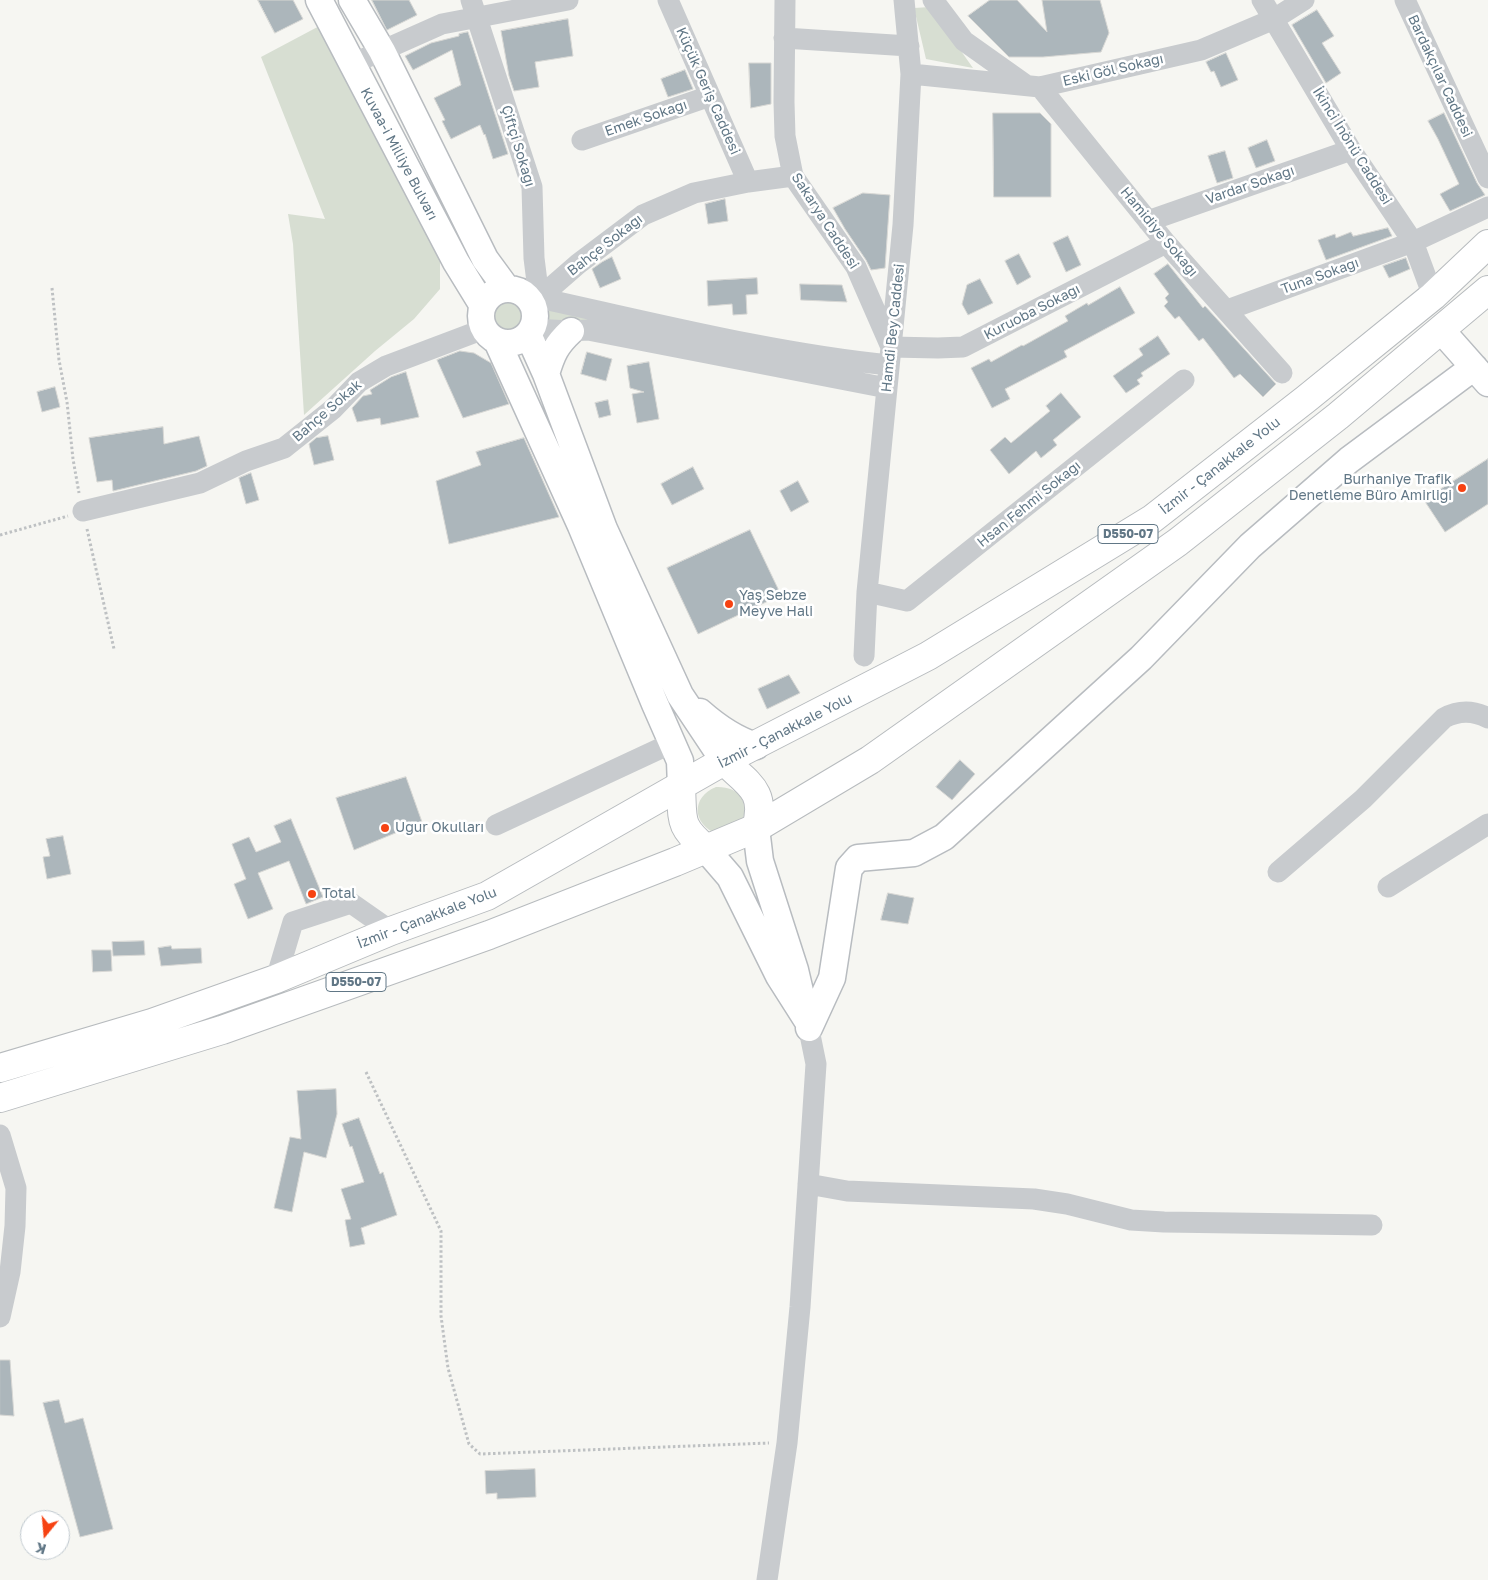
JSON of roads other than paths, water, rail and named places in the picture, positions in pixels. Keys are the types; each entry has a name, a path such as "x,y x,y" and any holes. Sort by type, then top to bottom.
{"highway":[{"name":"İzmir - Çanakkale Yolu","path":"0,1068 152,1024 276,979 391,930 487,896 724,761 928,656 1152,519 1306,399 1433,296 1488,244"},
{"name":"D550-07","path":"756,828 870,760 1178,542 1338,416 1441,330 1486,296"},
{"path":"680,787 682,816 686,828 693,838 705,848 756,828 760,816 760,804 756,792 749,782 724,761"},
{"name":"D550-07","path":"0,1098 222,1030 489,935 675,862 705,848"}],"main road":[{"name":"Kuvaa-i Milliye Bulvarı","path":"352,0 382,51 485,259 522,293"},
{"name":"Kuvaa-i Milliye Bulvarı","path":"327,3 352,64 488,325 580,526 680,761 680,787"},
{"path":"499,290 522,293 532,303 534,321 529,332 521,339 514,342 505,342 488,325 492,294 499,290"},
{"path":"808,1024 832,978 849,868 858,858 914,853 944,836 1141,658 1250,546 1349,460 1481,375 1441,330"},
{"path":"546,374 551,355 571,331"},
{"path":"529,332 604,529 680,695 724,761"},
{"path":"680,695 725,732 742,742 756,746"},
{"path":"756,828 760,861 795,970 808,1024"},
{"path":"705,848 730,877 779,976 808,1024"},
{"path":"795,970 804,981 813,985 822,984 834,971"}],"street":[{"path":"352,64 474,9 568,0"},
{"name":"Küçük Geriş Caddesi","path":"668,0 748,182"},
{"name":"Sakarya Caddesi","path":"785,0 785,136 793,176 856,267 890,356"},
{"name":"Hamdi Bey Caddesi","path":"864,656 866,592 903,226 911,74 904,0"},
{"name":"Hamidiye Sokağı","path":"932,0 964,41 1034,87 1166,243 1282,373"},
{"name":"İkinci İnönü Caddesi","path":"1262,0 1351,150 1413,242 1433,296"},
{"name":"Eski Göl Sokağı","path":"911,74 1034,87 1201,50 1274,19 1304,0"},
{"name":"Bardakçılar Caddesi","path":"1406,0 1488,178"},
{"name":"Çiftçi Sokağı","path":"474,9 532,187 534,258 522,293"},
{"path":"784,38 909,46"},
{"name":"Emek Sokağı","path":"582,140 710,96"},
{"name":"Vardar Sokağı","path":"1148,221 1351,150"},
{"name":"Bahçe Sokağı","path":"522,293 578,264 643,215 694,193 748,182 793,176"},
{"name":"Tuna Sokağı","path":"1227,310 1413,242 1488,207"},
{"name":"Kuruoba Sokağı","path":"522,293 748,343 854,362 938,348 963,347 1166,243"},
{"name":"Bahçe Sokak","path":"83,511 200,483 246,461 284,448 333,409 359,382 386,366 488,325"},
{"path":"529,332 588,330 887,388"},
{"name":"Hsan Fehmi Sokağı","path":"866,592 907,601 1184,380"},
{"path":"1278,872 1363,799 1444,718 1452,714 1467,712 1475,712 1488,718"},
{"path":"496,825 672,742"},
{"path":"1388,887 1488,824"},
{"path":"276,979 293,922 351,903 391,930"},
{"path":"766,1580 787,1443 800,1306 816,1064 808,1024"},
{"path":"0,1135 16,1188 15,1226 10,1272 0,1317"},
{"path":"808,1184 847,1192 1034,1199 1067,1204 1131,1220 1372,1225"}],"place":[{"name":"Burhaniye Trafik Denetleme Büro Amirliği","path":"1462,488"},
{"name":"Yaş Sebze Meyve Hali","path":"729,604"},
{"name":"Uğur Okulları","path":"385,828"},
{"name":"Total","path":"312,894"}]}
